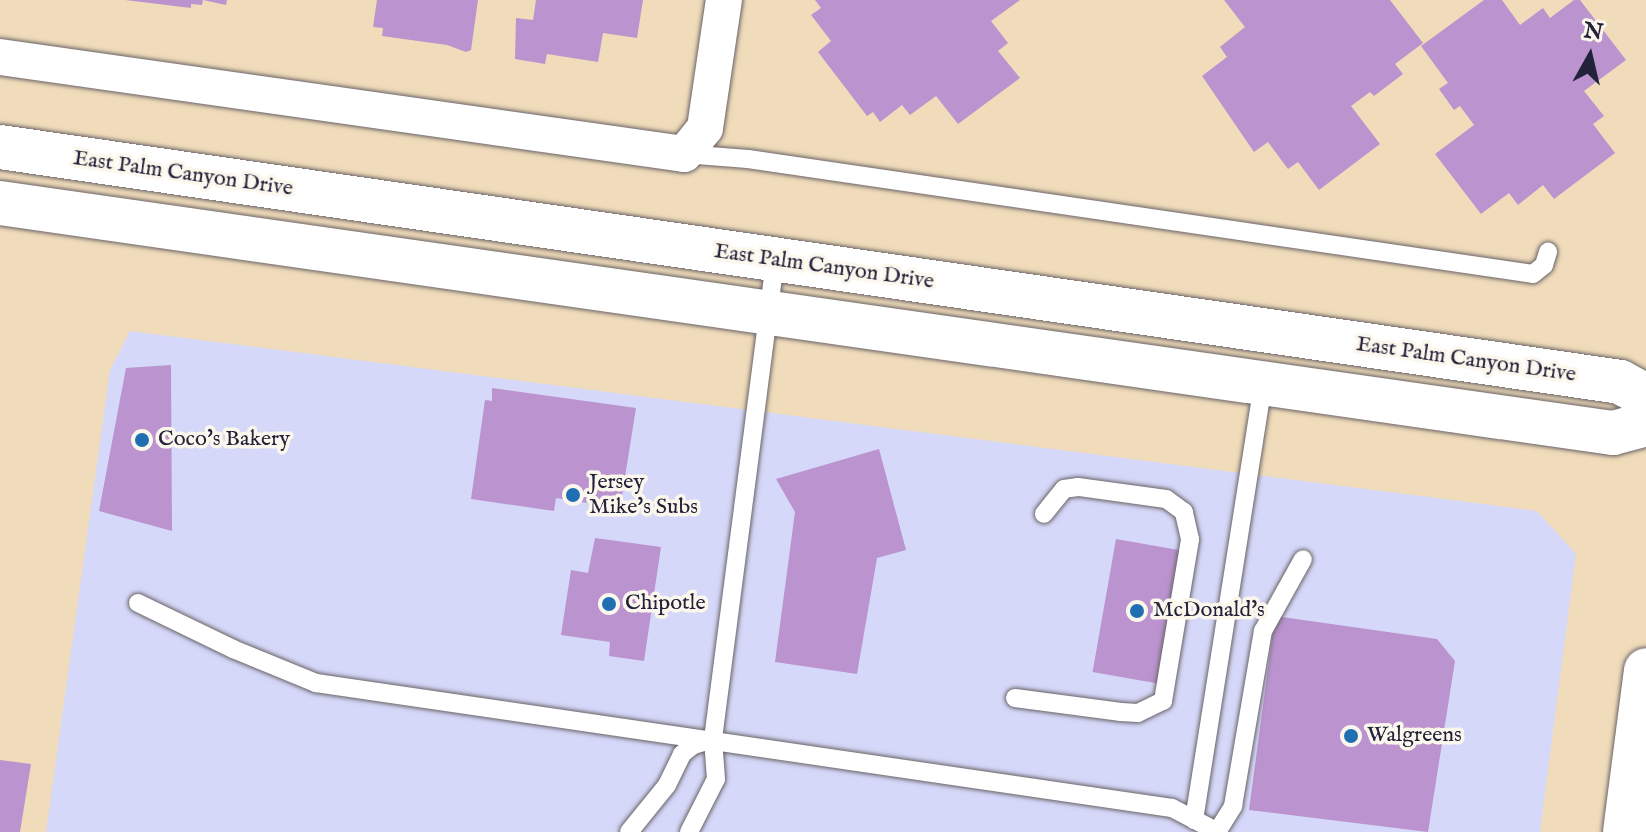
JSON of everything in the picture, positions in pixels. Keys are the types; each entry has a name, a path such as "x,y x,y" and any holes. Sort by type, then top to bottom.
{"main road":[{"name":"East Palm Canyon Drive","path":"0,147 1620,382 1646,396"},
{"path":"0,203 1613,433 1646,424"},
{"path":"1625,832 1646,670"}],"street":[{"path":"0,57 684,154 705,128 724,0"}],"lane":[{"path":"684,154 748,159 1533,274 1544,265 1548,252"},
{"path":"689,832 716,779 713,739 775,260"},
{"path":"1194,820 1235,579 1263,383"},
{"path":"1015,698 1130,713 1152,709 1163,701 1190,539 1184,512 1166,499 1078,487 1064,489 1044,514"},
{"path":"138,603 233,649 316,683 1172,808 1217,832 1233,806 1263,631 1303,559"},
{"path":"629,832 667,785 682,754 693,745 713,739"}],"shaded area":[{"path":"130,331 1537,511 1576,554 1540,832 46,832 110,370"}],"building":[{"path":"125,0 203,0 202,5 191,4 191,8"},
{"path":"203,0 227,0 226,5"},
{"path":"377,0 478,0 471,50 466,52 447,45 382,36 383,28 373,27"},
{"path":"536,0 643,0 637,38 603,33 598,62 547,54 545,64 515,59 516,18 533,20"},
{"path":"815,0 1020,0 991,21 1008,43 998,51 1020,78 958,124 936,96 910,115 902,105 880,122 873,112 867,116 818,52 831,41 811,15 821,8"},
{"path":"1224,0 1390,0 1423,43 1395,64 1403,74 1374,96 1370,92 1351,106 1380,144 1319,190 1298,162 1288,169 1268,142 1254,152 1202,76 1227,57 1220,47 1245,27"},
{"path":"1484,0 1502,0 1520,25 1543,8 1550,18 1574,0 1580,0 1626,60 1584,91 1604,116 1593,124 1615,153 1554,199 1543,185 1518,205 1509,193 1481,214 1435,154 1474,125 1460,106 1454,110 1439,89 1448,83 1421,46"},
{"name":"Coco's Bakery","path":"171,365 172,531 99,511 126,368"},
{"path":"492,388 636,408 620,508 556,498 554,511 471,499 485,400 492,401"},
{"path":"879,449 906,550 877,558 857,674 775,662 795,512 776,479"},
{"name":"Chipotle","path":"595,538 661,547 644,661 609,656 610,642 561,635 571,570 588,573"},
{"name":"McDonald's","path":"1116,539 1180,550 1157,683 1093,672"},
{"name":"Walgreens","path":"1275,616 1437,639 1455,661 1428,832 1249,810"},
{"path":"0,760 31,764 20,832 0,832"}],"place":[{"name":"Coco's Bakery","path":"142,440"},
{"name":"Jersey Mike's Subs","path":"573,495"},
{"name":"Chipotle","path":"609,604"},
{"name":"McDonald's","path":"1137,611"},
{"name":"Walgreens","path":"1351,736"}]}
